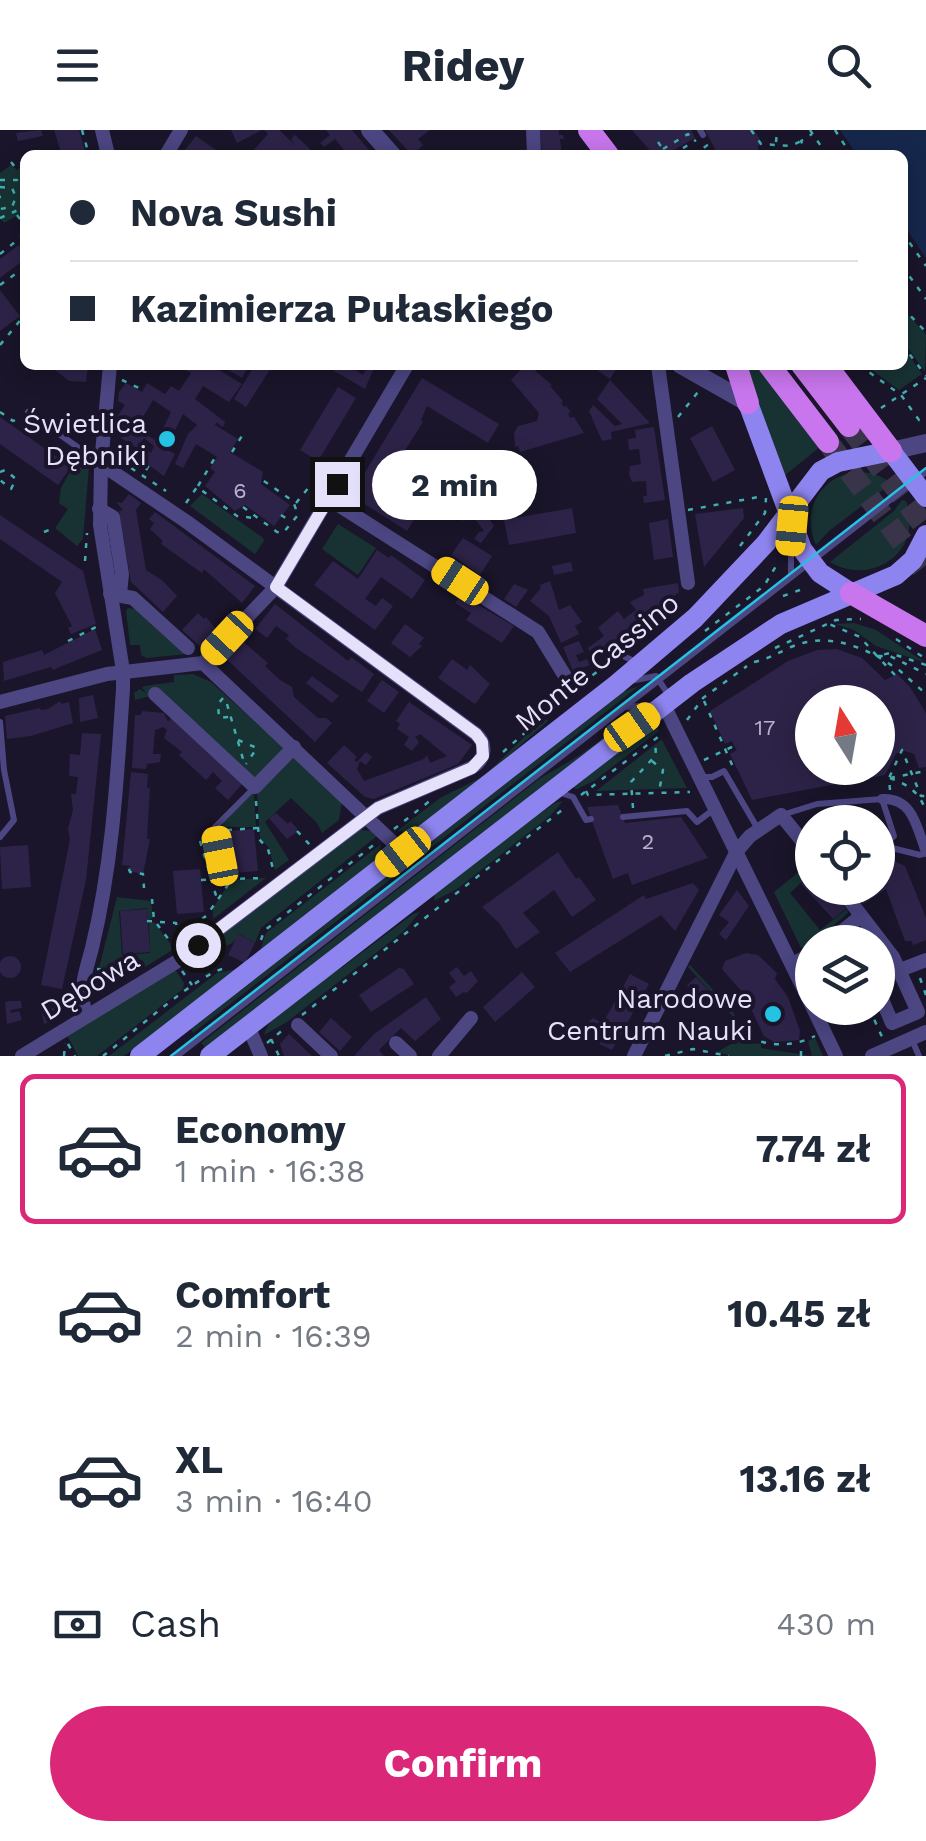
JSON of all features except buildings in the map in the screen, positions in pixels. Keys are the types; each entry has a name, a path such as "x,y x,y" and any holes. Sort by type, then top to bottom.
{"main road":[{"path":"588,130 604,150"},
{"path":"607,130 622,150"},
{"path":"738,370 790,520 810,562 851,593 926,636"},
{"path":"773,370 828,442"},
{"path":"806,370 849,426"},
{"path":"830,370 890,451 922,484"},
{"name":"Monte Cassino","path":"140,1056 616,685 720,594 790,520 809,483 828,466 890,451"},
{"path":"210,1056 721,662 782,624 906,568 926,535"}],"street":[{"path":"370,130 388,150"},
{"path":"86,1016 82,985 104,898 114,837 123,671 115,594 99,509 110,370"},
{"path":"0,702 123,671 203,663 276,587 404,370"},
{"path":"659,370 688,583"},
{"path":"690,370 748,402"},
{"path":"890,451 926,444"},
{"path":"101,464 276,587"},
{"path":"329,498 538,632 568,681"},
{"name":"Dębowa","path":"22,1056 86,1016 367,815 472,768 482,759 484,746 476,734 276,587"},
{"path":"115,594 137,601 188,648"},
{"path":"203,663 403,852"},
{"path":"155,694 242,769 255,789 294,746"},
{"path":"664,705 795,970"},
{"path":"886,799 898,800 909,809 926,853"},
{"path":"634,1056 737,850 780,815 795,833"},
{"path":"853,905 906,970 918,1012 895,1022"},
{"path":"855,925 861,916"},
{"path":"906,970 926,960"},
{"path":"439,1056 471,1018"},
{"path":"295,1023 331,1056"},
{"path":"821,1025 836,1056"},
{"path":"248,1026 260,1053"},
{"path":"872,1056 919,1036"},
{"path":"396,1043 410,1056"}],"lane":[{"path":"25,414 101,464"},
{"path":"177,1056 810,562 922,484"},
{"path":"790,520 792,578"},
{"path":"613,646 621,655 640,663"},
{"path":"616,685 656,676 668,694 664,705 625,707"},
{"path":"0,722 14,820 0,837"},
{"path":"697,776 710,778 724,772 759,830"},
{"path":"230,857 220,856 214,826 255,789"},
{"path":"541,799 566,793 589,819"},
{"path":"780,815 817,804 886,799 887,805"},
{"path":"622,818 687,812 697,822 714,810"},
{"path":"895,851 920,856 926,853"},
{"path":"919,1036 919,1056"}],"path":[{"path":"750,130 761,144 790,146 811,132"},
{"path":"774,150 777,130"},
{"path":"658,142 663,149 688,134 691,139 699,135"},
{"path":"677,150 699,135"},
{"path":"802,141 806,150"},
{"path":"11,162 16,167"},
{"path":"12,179 20,164"},
{"path":"0,180 20,182"},
{"path":"0,187 14,191"},
{"path":"14,191 20,187"},
{"path":"0,209 12,207 14,191"},
{"path":"0,218 20,211"},
{"path":"16,213 20,219"},
{"path":"0,254 13,247 11,242 20,237"},
{"path":"908,240 926,266"},
{"path":"908,274 926,299"},
{"path":"908,313 926,332"},
{"path":"0,345 20,320"},
{"path":"882,407 926,377 908,352"},
{"path":"865,370 901,395 919,420 926,418"},
{"path":"122,380 143,390"},
{"path":"672,407 674,422 700,390"},
{"path":"0,412 12,421 25,414"},
{"path":"232,452 245,432"},
{"path":"186,503 216,456"},
{"path":"126,465 191,510"},
{"path":"146,470 148,465"},
{"path":"0,472 5,470 16,479 11,489 2,482 0,490"},
{"path":"261,479 295,504 298,515 283,532 242,507 272,528"},
{"path":"295,504 314,481"},
{"path":"197,487 237,516 256,518"},
{"path":"685,499 687,510 760,498 770,490"},
{"path":"754,528 765,513 766,495"},
{"path":"280,515 293,522"},
{"path":"85,561 88,523"},
{"path":"693,640 764,586 781,563 771,550"},
{"path":"792,578 809,600"},
{"path":"791,594 800,590"},
{"path":"684,721 703,698 782,644 844,618 864,620"},
{"path":"828,623 860,636 895,675"},
{"path":"68,641 100,625"},
{"path":"888,631 926,662"},
{"path":"754,662 802,643 848,643 899,670 926,694"},
{"path":"877,656 890,653 926,662"},
{"path":"877,656 890,656 926,674"},
{"path":"232,717 219,718 218,704 224,694 232,717 238,740 242,769"},
{"path":"703,698 733,768"},
{"path":"260,1053 271,1039 665,732"},
{"path":"238,740 257,748 242,769"},
{"path":"634,816 631,782 656,755 654,740"},
{"path":"703,760 734,746"},
{"path":"895,765 902,750 926,811"},
{"path":"651,760 663,770 659,793"},
{"path":"895,777 926,771"},
{"path":"895,780 923,796"},
{"path":"886,799 888,785"},
{"path":"255,789 257,839 268,849 272,870"},
{"path":"586,792 692,792"},
{"path":"394,830 434,796"},
{"path":"230,829 258,828"},
{"path":"297,831 309,843"},
{"path":"260,942 264,931 380,840"},
{"path":"200,841 217,900"},
{"path":"204,860 215,858"},
{"path":"122,868 143,874 144,888"},
{"path":"201,880 270,878"},
{"path":"174,952 180,938 212,908 232,879"},
{"path":"152,899 154,920 193,986"},
{"path":"212,908 212,923"},
{"path":"148,920 176,923 180,938"},
{"path":"165,934 169,933 168,922"},
{"path":"104,1056 193,986 218,969 230,968"},
{"path":"96,969 140,972"},
{"path":"906,970 920,978 926,995"},
{"path":"920,978 926,975"},
{"path":"877,1025 884,1040"},
{"path":"749,1036 770,1045 802,1042 816,1035"},
{"path":"271,1039 278,1056"},
{"path":"56,1056 65,1054 66,1040 75,1056"},
{"path":"801,1056 802,1042"},
{"path":"665,1056 693,1049 729,1056"}],"green space":[{"path":"11,165 17,170 20,167 20,214 4,223 0,218 0,173"},
{"path":"908,314 926,334 925,372 908,348"},
{"path":"908,354 922,374 899,390 872,370 908,370"},
{"path":"745,370 765,370 820,447 784,476"},
{"path":"67,452 89,466 83,539 77,546 55,528 68,509 59,503 61,488 73,466 63,460"},
{"path":"856,472 873,473 887,480 888,486 816,545 811,520 816,498 832,481"},
{"path":"202,494 263,538 255,554 190,506"},
{"path":"902,500 906,501 910,519 908,535 891,560 863,570 846,569 830,562 894,511"},
{"path":"338,524 376,548 358,575 322,549"},
{"path":"128,608 135,609 186,654 147,658 141,655 140,645 130,645"},
{"path":"854,623 876,630 926,663 876,646 854,630 835,624"},
{"path":"193,674 211,682 342,801 339,820 322,833 291,798 265,822 289,860 275,870 269,848 260,838 257,792 150,696 135,700 134,693 140,689 147,694 144,686 174,682 174,675"},
{"path":"639,686 193,1033 191,1029 625,691"},
{"path":"637,713 208,1051 201,1043 539,779"},
{"path":"544,718 548,721 475,786 414,832 397,831 440,798 484,776"},
{"path":"651,727 660,730 594,781 577,789 571,787"},
{"path":"661,740 687,788 596,791"},
{"path":"254,792 256,827 221,827 223,822"},
{"path":"563,801 550,816 457,889 434,901 435,893 456,873"},
{"path":"360,830 377,836 261,928 255,943 239,934 228,945 212,943"},
{"path":"381,844 379,860 259,954 266,933"},
{"path":"795,875 795,888 790,893 795,905 800,905 816,925 795,925 795,936 774,892"},
{"path":"266,878 213,919 213,908 231,880"},
{"path":"117,897 151,901 153,918 148,919 147,908 119,911 122,955 150,953 149,923 154,922 174,949 140,970 99,968"},
{"path":"847,909 848,913 834,925 826,925"},
{"path":"420,912 404,931 287,1022 264,1035 288,1004"},
{"path":"688,967 732,1010 738,1022"},
{"path":"174,968 184,983 183,989 97,1056 78,1056 67,1035"},
{"path":"242,968 124,1056 109,1056 217,973"},
{"path":"738,1022 748,1043 812,1056 731,1056 717,1052 735,1042"},
{"path":"815,1038 823,1056 812,1056 808,1041"}],"water":[{"path":"840,130 926,130 926,258 908,231 908,150 854,150"}],"tunnel":[{"path":"849,426 926,528"},
{"path":"830,445 926,574"}],"tram line":[{"path":"171,1056 926,468"}],"place":[{"name":"Świetlica Dębniki","path":"167,439"},
{"name":"Narodowe Centrum Nauki","path":"773,1014"}],"route":[{"path":"198,945 367,815 472,768 483,756 480,737 276,587 337,484"}]}
